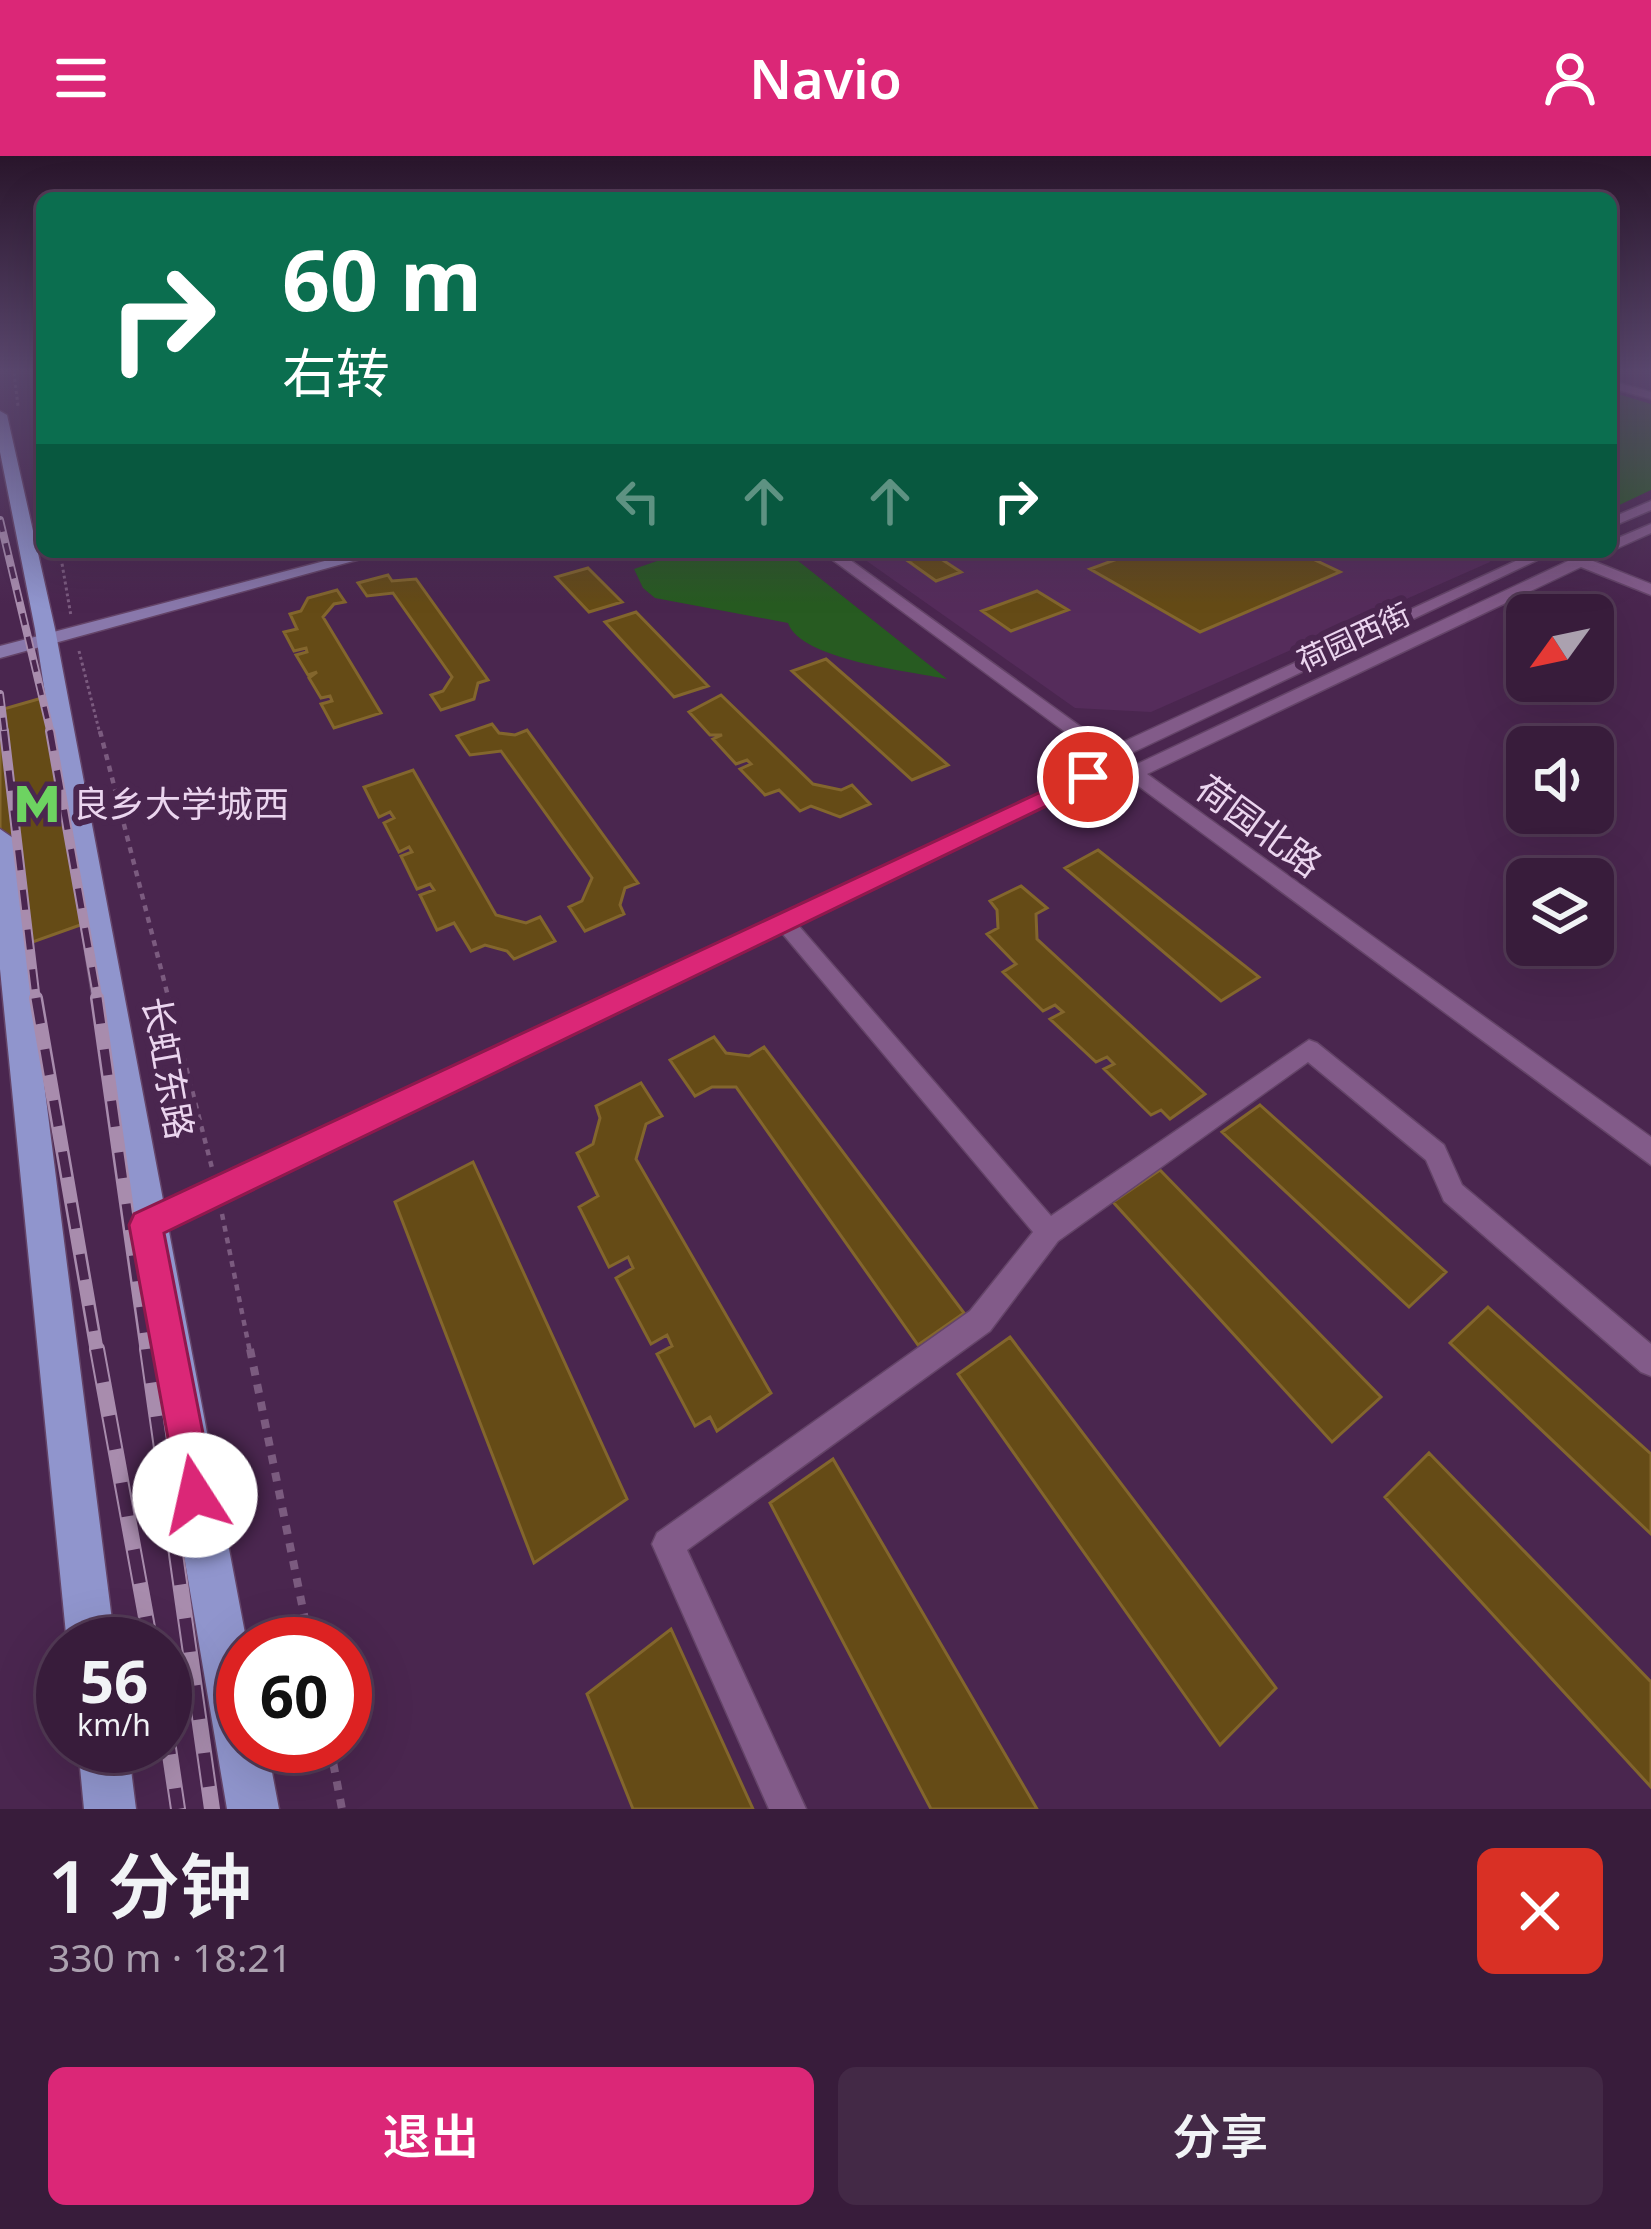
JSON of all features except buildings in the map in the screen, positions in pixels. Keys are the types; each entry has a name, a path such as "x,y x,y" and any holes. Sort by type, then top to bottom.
{"main road":[{"name":"长虹东路","path":"10,450 36,546"},
{"name":"长虹东路","path":"39,558 59,630 146,1225 253,1809"},
{"path":"0,652 59,630 322,558"},
{"path":"0,640 354,558"},
{"path":"0,838 89,1617"},
{"path":"106,1773 110,1809"}],"street":[{"path":"1617,520 1651,505"},
{"path":"1617,544 1651,528"},
{"name":"荷园北路","path":"837,558 1651,1153"},
{"name":"荷园西街","path":"1108,756 1534,558"},
{"name":"荷园西街","path":"1132,774 1582,558"},
{"path":"1590,558 1651,587"},
{"path":"146,1225 1088,777"},
{"path":"784,922 1049,1232"},
{"path":"788,1809 668,1544 980,1321 1049,1232 1309,1049 1435,1153 1454,1192 1651,1362"}],"path":[{"name":"长虹东路","path":"62,558 72,600 59,630 218,1193 304,1617"},
{"path":"335,1773 342,1809"}],"shaded area":[{"path":"862,558 1488,558 1490,562 1151,712 1075,708"}],"green space":[{"path":"1617,450 1651,450 1651,490 1617,506"},
{"path":"666,558 795,558 947,679 834,655 797,636 788,623 655,598 643,588 634,569"}],"railway":[{"path":"0,520 51,734"},
{"path":"0,694 5,734"},
{"path":"4,731 36,1001"},
{"path":"50,731 98,1001"},
{"path":"36,998 97,1352"},
{"path":"97,998 147,1352"},
{"path":"97,1349 146,1617"},
{"path":"147,1349 212,1809"},
{"path":"173,1773 178,1809"}],"place":[{"name":"良乡大学城西","path":"37,804"}],"route":[{"path":"195,1495 146,1225 1088,777"}]}
